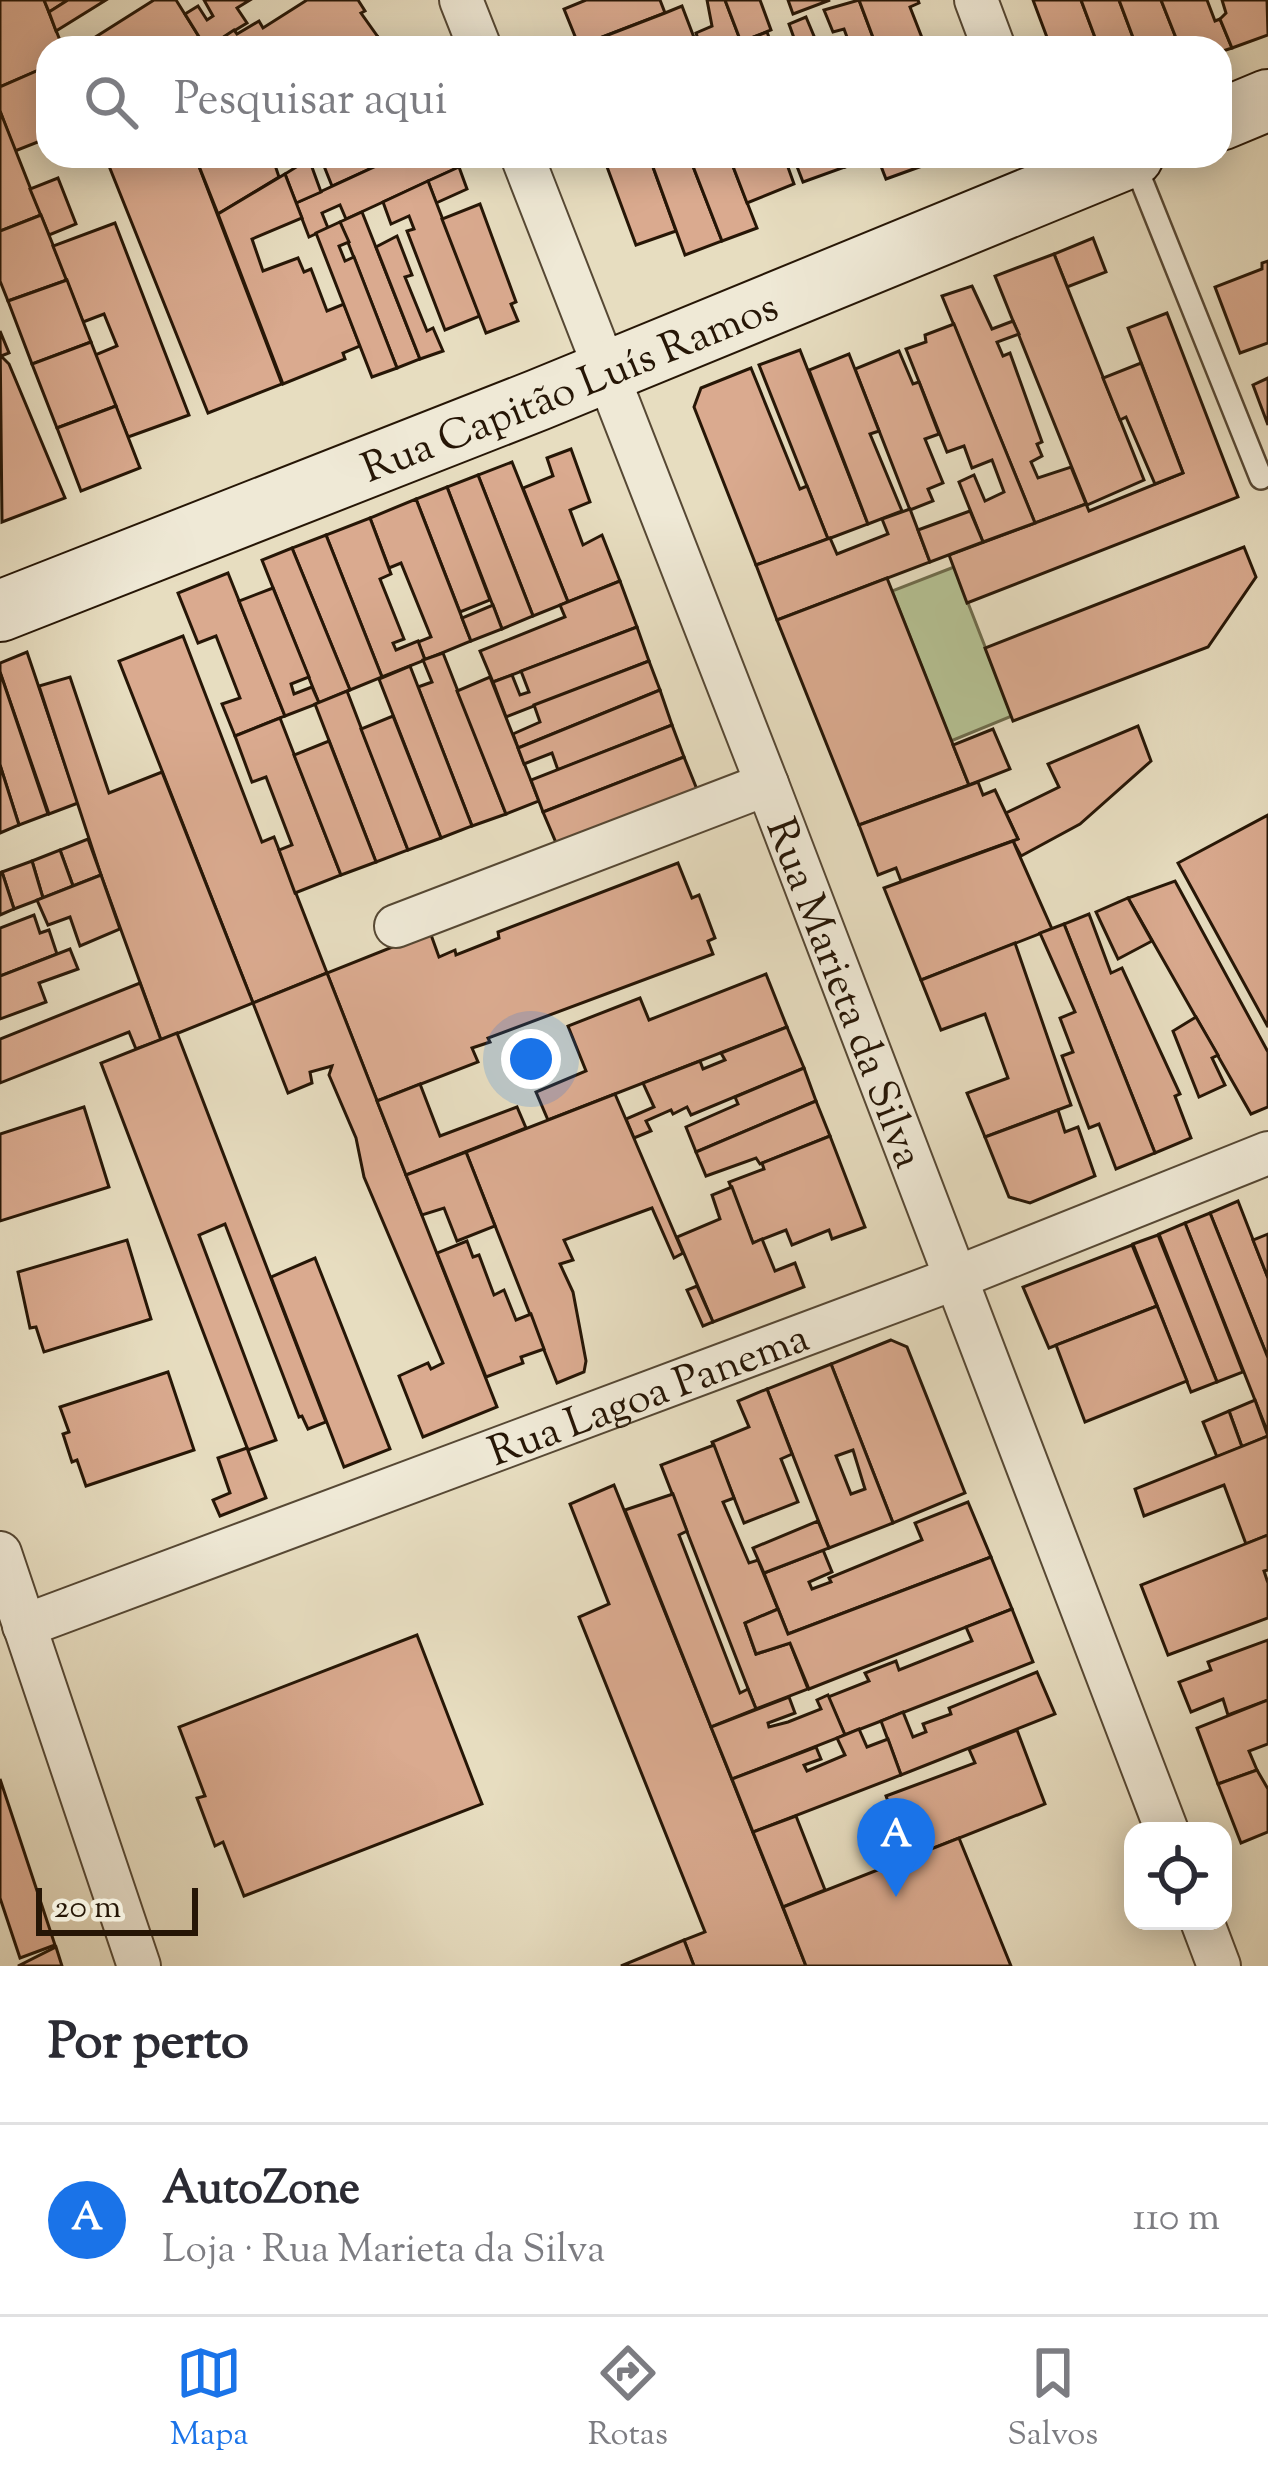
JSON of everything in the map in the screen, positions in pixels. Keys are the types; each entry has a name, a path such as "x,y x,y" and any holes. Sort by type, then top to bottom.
{"street":[{"path":"461,0 475,36"},
{"path":"976,0 990,36"},
{"path":"1232,115 1268,100"},
{"name":"Rua Marieta da Silva","path":"527,168 1164,1822"},
{"name":"Rua Capitão Luís Ramos","path":"0,611 606,372 1043,173"},
{"path":"396,926 767,784"},
{"name":"Rua Lagoa Panema","path":"24,1626 953,1279 1268,1153"},
{"path":"0,1553 139,1966"},
{"path":"1205,1930 1219,1966"}],"lane":[{"path":"1138,168 1261,478"}],"green space":[{"path":"954,567 1012,716 951,741 892,591"}],"building":[{"path":"0,0 44,0 58,36 36,36 36,71 0,87"},
{"path":"44,0 68,0 49,12"},
{"path":"68,0 106,0 56,31 49,12"},
{"path":"154,0 176,0 198,36 97,36"},
{"path":"204,0 250,0 237,8 247,23 226,36 199,36 185,14 198,6 207,20 213,16"},
{"path":"307,0 358,0 377,36 225,36 259,21 263,28"},
{"path":"586,0 660,0 665,13 605,36 575,36 564,9"},
{"path":"707,0 725,0 739,36 697,36 712,26"},
{"path":"725,0 760,0 771,30 739,36"},
{"path":"788,0 830,0 793,14"},
{"path":"859,0 872,36 847,36 844,29 833,32 824,10"},
{"path":"859,0 918,0 910,7 921,36 872,36"},
{"path":"1033,0 1081,0 1094,36 1046,36"},
{"path":"1081,0 1119,0 1132,36 1094,36"},
{"path":"1119,0 1161,0 1175,36 1132,36"},
{"path":"1161,0 1207,0 1227,36 1175,36"},
{"path":"1222,0 1267,0 1268,35 1232,48 1232,36 1227,36 1220,19 1226,13"},
{"path":"682,6 693,36 605,36"},
{"path":"806,17 814,36 794,36 789,24"},
{"path":"36,71 36,143 15,151 0,111 0,87"},
{"path":"0,111 41,215 0,231"},
{"path":"110,168 200,168 282,384 208,413"},
{"path":"200,168 276,168 279,177 218,214"},
{"path":"295,168 312,168 321,192 296,203 285,174"},
{"path":"325,168 372,168 332,186"},
{"path":"372,168 457,168 346,219 340,205 322,213 328,228 309,237 296,203"},
{"path":"459,168 467,189 436,203 428,181"},
{"path":"607,168 653,168 676,231 636,245"},
{"path":"653,168 694,168 722,241 685,255"},
{"path":"694,168 734,168 757,228 722,241"},
{"path":"734,168 788,168 794,184 747,203"},
{"path":"798,168 842,168 803,182"},
{"path":"882,168 916,168 886,179"},
{"path":"285,174 302,218 252,239 263,271 298,258 304,272 311,269 327,311 344,304 360,346 343,353 345,359 283,384 218,214"},
{"path":"58,178 76,224 49,235 30,189"},
{"path":"428,181 480,316 445,330 407,231 414,229 409,216 391,224 383,202"},
{"path":"480,204 516,302 511,304 518,321 486,333 442,219"},
{"path":"362,212 420,359 397,368 340,222"},
{"path":"41,215 67,280 8,301 0,281 0,231"},
{"path":"340,222 349,242 339,246 345,261 354,257 397,368 372,377 316,233"},
{"path":"115,223 189,415 128,437 95,355 117,346 104,314 83,322 53,246"},
{"path":"397,236 412,275 405,277 427,331 433,328 443,351 420,359 376,247"},
{"path":"1093,238 1106,272 1067,287 1054,254"},
{"path":"1054,254 1144,480 1087,505 995,276"},
{"path":"1268,261 1268,343 1240,353 1215,287 1262,269"},
{"path":"67,280 91,342 32,364 8,301"},
{"path":"972,286 992,329 1013,321 1019,334 997,342 1003,356 1010,353 1042,442 1037,444 1042,456 1031,462 1038,478 1071,467 1086,504 1035,523 942,296"},
{"path":"1167,313 1238,497 967,603 949,555 1086,504 1089,511 1183,473 1128,328"},
{"path":"954,324 1035,523 983,542 959,482 974,475 985,501 1004,492 992,460 972,468 964,446 947,452 906,349 926,342 925,335"},
{"path":"0,331 9,353 1,356 9,364 65,498 2,522"},
{"path":"91,342 116,406 57,428 32,364"},
{"path":"800,350 868,524 828,539 759,365"},
{"path":"899,351 913,384 919,382 939,434 925,439 943,483 928,489 933,501 910,510 855,369"},
{"path":"849,354 879,431 870,434 902,511 868,524 809,370"},
{"path":"1141,363 1183,473 1155,484 1103,378"},
{"path":"751,368 800,489 807,486 828,539 756,565 694,407 701,388"},
{"path":"1268,378 1268,425 1253,385"},
{"path":"116,406 140,468 81,491 57,428"},
{"path":"571,449 590,502 570,510 583,545 602,535 620,581 568,602 523,488 553,476 547,458"},
{"path":"512,462 568,602 533,616 478,475"},
{"path":"478,475 533,616 502,629 447,487"},
{"path":"447,487 490,600 460,612 416,499"},
{"path":"416,499 471,641 425,660 418,642 431,637 401,563 389,568 370,518"},
{"path":"910,509 930,562 777,620 756,565 830,538 837,554 888,534 882,519"},
{"path":"970,511 983,542 930,562 918,530"},
{"path":"370,518 391,574 380,579 404,639 393,643 396,650 418,641 425,660 382,677 326,535"},
{"path":"326,535 382,677 350,690 292,548"},
{"path":"1244,547 1256,577 1208,647 1013,721 985,648"},
{"path":"292,548 350,690 319,703 262,560"},
{"path":"228,573 285,716 235,736 222,704 240,698 216,636 198,643 178,593"},
{"path":"887,578 969,785 859,825 777,620"},
{"path":"620,581 637,627 493,682 480,651 565,617 560,605"},
{"path":"273,588 309,677 291,684 294,694 312,687 319,703 285,716 239,601"},
{"path":"493,605 502,629 471,641 462,618"},
{"path":"637,627 649,661 506,717 493,682 512,675 520,695 529,692 521,671"},
{"path":"183,636 262,842 274,837 327,973 253,1003 119,661"},
{"path":"27,652 78,803 49,814 0,672 0,663"},
{"path":"443,653 506,814 472,826 418,687 432,682 423,660"},
{"path":"649,661 660,690 518,748 513,734 540,722 534,705"},
{"path":"410,666 472,826 441,838 379,679"},
{"path":"0,672 48,814 19,825 0,765"},
{"path":"70,677 109,793 162,772 253,1003 161,1040 39,686"},
{"path":"490,677 539,801 506,814 457,691"},
{"path":"660,690 672,725 558,770 552,753 524,764 518,748"},
{"path":"347,691 408,850 376,862 315,704"},
{"path":"393,716 441,838 408,850 361,729"},
{"path":"280,718 341,875 295,893 279,850 292,845 266,777 252,782 235,736"},
{"path":"672,725 684,757 543,812 531,780"},
{"path":"1138,726 1151,761 1080,824 1021,856 1006,813 1059,787 1048,764"},
{"path":"993,729 1010,769 969,785 953,745"},
{"path":"329,741 376,862 341,875 294,755"},
{"path":"684,757 698,792 557,845 543,812"},
{"path":"0,765 19,825 0,833"},
{"path":"978,782 983,795 995,790 1018,839 901,881 896,868 878,875 859,825"},
{"path":"1268,815 1268,1027 1178,863"},
{"path":"88,839 101,875 73,886 60,850"},
{"path":"1013,841 1052,929 921,980 884,888"},
{"path":"60,850 73,886 43,898 32,861"},
{"path":"32,861 43,898 14,909 2,872"},
{"path":"678,863 692,898 699,895 715,938 708,941 713,954 488,1038 490,1042 472,1048 478,1062 377,1101 327,973 430,932 439,957 455,950 456,955 499,938 498,932"},
{"path":"0,873 14,909 0,915"},
{"path":"101,875 120,929 80,946 70,917 48,925 37,900"},
{"path":"1175,881 1268,1052 1268,1107 1251,1114 1128,898"},
{"path":"1128,898 1152,941 1118,959 1096,912"},
{"path":"1089,914 1111,973 1122,968 1180,1094 1175,1096 1191,1138 1155,1153 1064,924"},
{"path":"34,915 40,933 49,930 57,954 0,976 0,928"},
{"path":"1064,924 1155,1153 1116,1169 1099,1124 1089,1128 1062,1056 1073,1052 1060,1018 1075,1012 1040,933"},
{"path":"1015,943 1071,1105 985,1137 967,1093 1008,1078 985,1014 941,1030 921,980"},
{"path":"70,949 78,969 39,983 46,1002 0,1019 0,976"},
{"path":"327,973 497,1407 423,1437 399,1376 428,1363 431,1369 443,1363 364,1177 356,1138 329,1075 332,1066 310,1072 312,1083 288,1093 253,1003"},
{"path":"766,974 787,1027 548,1120 536,1092 586,1071 568,1026 640,998 649,1020"},
{"path":"140,983 161,1040 136,1049 129,1032 0,1083 0,1039"},
{"path":"1196,1017 1218,1055 1212,1058 1225,1085 1199,1097 1173,1031"},
{"path":"787,1027 804,1068 691,1115 687,1107 673,1114 671,1110 646,1121 651,1131 634,1138 626,1119 654,1107 643,1083 700,1061 703,1069 725,1060 721,1053"},
{"path":"177,1033 326,1422 308,1429 299,1417 225,1224 199,1235 276,1440 248,1450 101,1063"},
{"path":"804,1068 816,1101 696,1152 686,1127 738,1104 735,1097"},
{"path":"420,1084 440,1136 517,1107 526,1128 406,1175 377,1101"},
{"path":"615,1094 683,1253 674,1258 652,1208 564,1240 573,1260 560,1264 573,1292 586,1361 584,1372 557,1383 466,1152"},
{"path":"816,1101 830,1136 760,1164 756,1158 706,1176 696,1152"},
{"path":"84,1107 109,1187 0,1221 0,1134"},
{"path":"1058,1110 1065,1132 1078,1127 1095,1176 1030,1203 1009,1197 985,1137"},
{"path":"830,1136 865,1227 832,1239 829,1230 792,1245 786,1230 753,1243 729,1182 764,1169 762,1163"},
{"path":"466,1152 495,1226 457,1241 444,1208 422,1215 406,1175"},
{"path":"732,1187 753,1243 762,1239 775,1271 795,1263 804,1287 713,1322 677,1237 720,1219 712,1195"},
{"path":"1238,1201 1268,1278 1268,1358 1210,1213"},
{"path":"1210,1213 1268,1358 1268,1433 1185,1223"},
{"path":"1185,1223 1243,1372 1217,1382 1159,1234"},
{"path":"1268,1234 1268,1278 1253,1240"},
{"path":"1158,1235 1217,1382 1191,1392 1133,1244"},
{"path":"127,1240 151,1319 44,1352 36,1327 30,1328 18,1272"},
{"path":"467,1241 473,1257 479,1255 494,1295 504,1290 516,1320 531,1314 544,1349 486,1377 437,1253"},
{"path":"1132,1245 1157,1306 1049,1348 1023,1287"},
{"path":"315,1258 390,1449 344,1467 271,1277"},
{"path":"697,1286 713,1322 703,1326 687,1290"},
{"path":"1157,1306 1187,1381 1085,1422 1056,1345"},
{"path":"891,1340 907,1347 965,1493 893,1523 831,1364"},
{"path":"831,1364 893,1523 829,1548 767,1389","holes":["853,1450 865,1489 851,1494 836,1456"]},
{"path":"168,1372 194,1450 86,1486 77,1460 72,1462 60,1407"},
{"path":"767,1389 792,1454 781,1459 798,1502 744,1523 712,1442 749,1427 738,1401"},
{"path":"1255,1400 1268,1436 1242,1447 1229,1411"},
{"path":"1229,1411 1242,1447 1217,1457 1203,1422"},
{"path":"1268,1436 1268,1535 1246,1544 1224,1485 1144,1516 1135,1489"},
{"path":"714,1445 734,1498 723,1502 749,1563 758,1560 778,1609 745,1623 756,1654 790,1643 808,1689 756,1709 661,1465"},
{"path":"247,1448 266,1498 220,1516 213,1500 230,1493 218,1458"},
{"path":"614,1485 806,1966 694,1966 684,1940 705,1932 579,1617 609,1604 570,1504"},
{"path":"673,1494 687,1531 679,1535 740,1693 748,1689 756,1709 711,1727 625,1510"},
{"path":"968,1502 991,1557 788,1634 764,1573 823,1550 832,1572 809,1582 812,1589 922,1540 915,1523"},
{"path":"818,1521 829,1548 764,1573 753,1548"},
{"path":"1268,1535 1268,1570 1264,1571 1268,1618 1168,1655 1141,1585"},
{"path":"991,1557 1012,1609 809,1689 790,1643 756,1654 745,1623 778,1609 788,1634"},
{"path":"1012,1609 1033,1662 845,1735 828,1697 869,1681 865,1673 896,1661 899,1670 972,1641 966,1627"},
{"path":"417,1635 482,1804 244,1896 223,1842 215,1846 197,1798 205,1796 179,1727"},
{"path":"1268,1640 1268,1700 1228,1715 1223,1699 1191,1712 1179,1682 1211,1670 1208,1662"},
{"path":"1037,1672 1055,1714 901,1775 881,1721 903,1712 913,1737 926,1732 923,1724 951,1714 949,1708"},
{"path":"828,1695 845,1735 732,1779 711,1727 789,1697 795,1713 768,1723 769,1727 788,1722 821,1709 817,1700"},
{"path":"1268,1700 1268,1744 1249,1751 1257,1770 1218,1784 1197,1728"},
{"path":"859,1729 867,1747 888,1739 901,1775 753,1832 732,1779 816,1747 821,1759 804,1765 807,1771 845,1755 837,1738"},
{"path":"1017,1730 1045,1804 909,1858 886,1796 975,1763 969,1749"},
{"path":"1257,1770 1268,1789 1268,1832 1241,1843 1218,1784"},
{"path":"0,1779 55,1945 20,1958 0,1898"},
{"path":"796,1816 825,1890 783,1907 753,1832"},
{"path":"959,1838 1011,1966 806,1966 783,1907"},
{"path":"684,1940 694,1966 621,1966"},
{"path":"56,1947 62,1966 18,1966"}],"place":[{"name":"AutoZone","path":"896,1897"}]}
